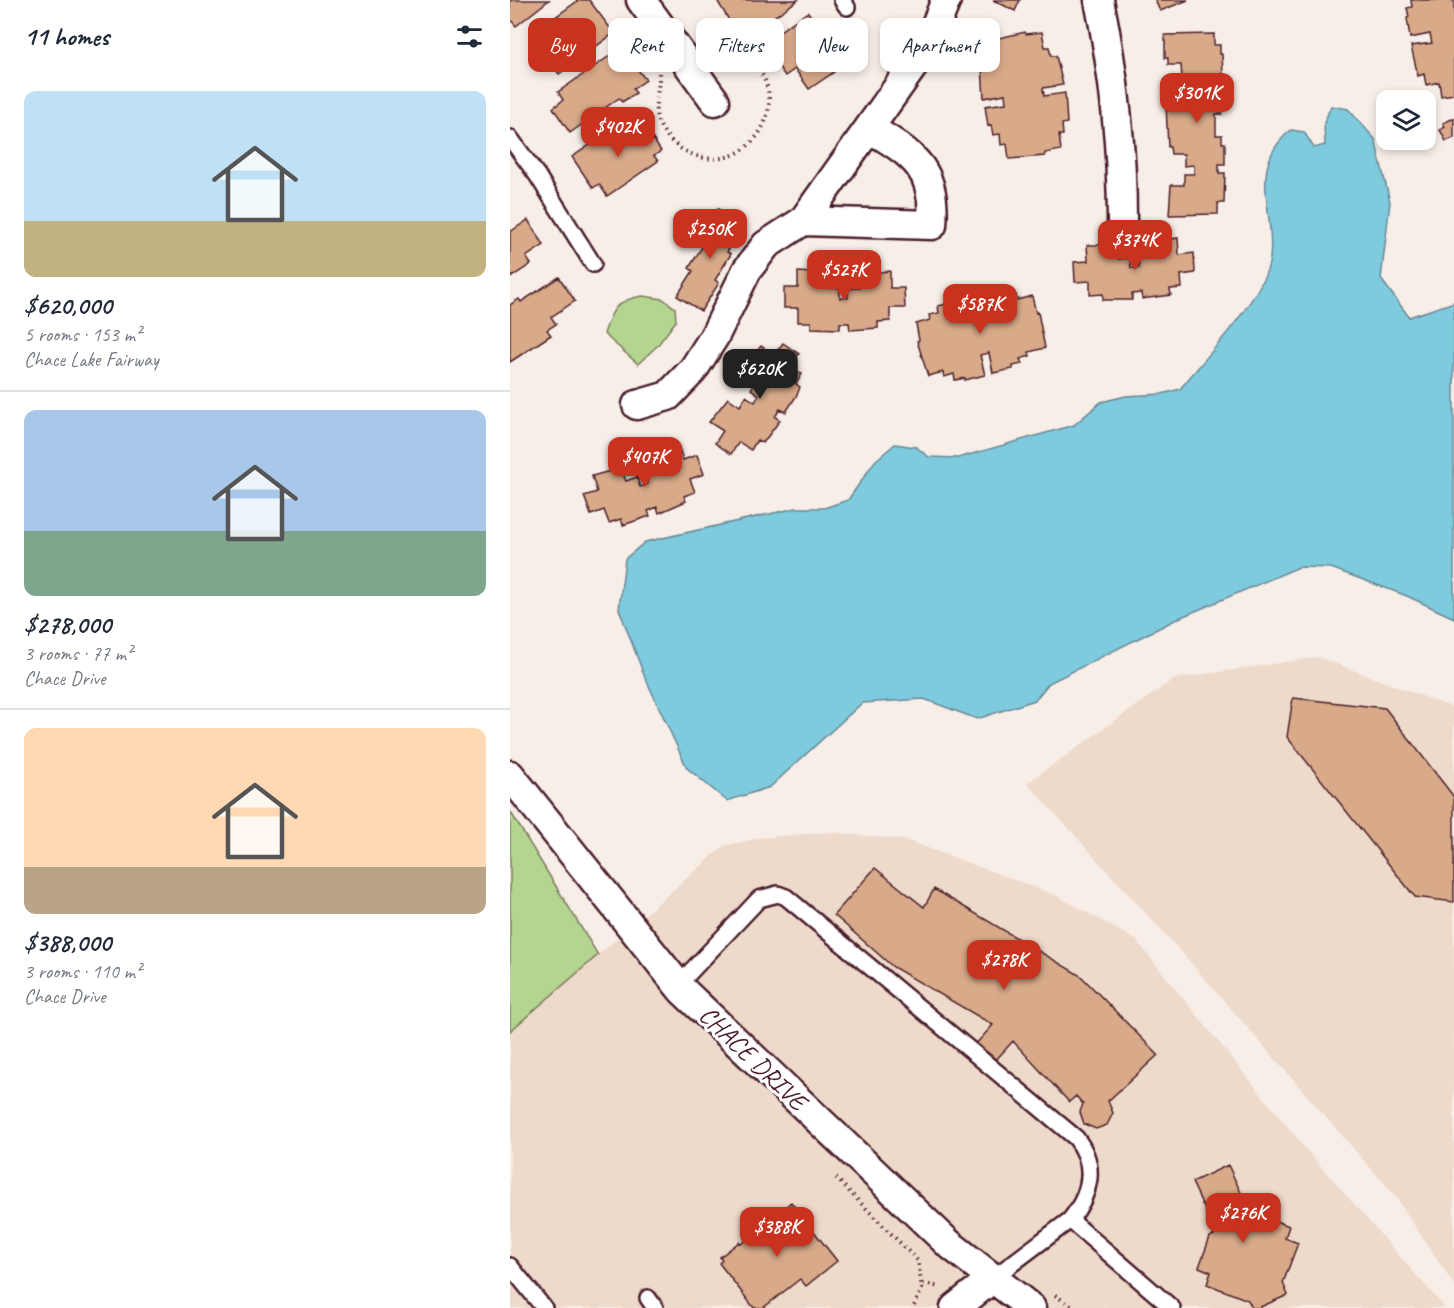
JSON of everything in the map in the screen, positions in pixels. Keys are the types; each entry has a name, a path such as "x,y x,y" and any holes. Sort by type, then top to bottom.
{"street":[{"path":"641,0 714,101"},
{"path":"637,405 668,396 693,370 714,337 747,270 766,245 803,221 871,129 928,45 946,0"},
{"path":"1099,0 1112,62 1122,186 1122,221"},
{"path":"803,221 932,225 934,198 923,169 904,148 871,129"},
{"name":"CHACE DRIVE","path":"510,775 678,985 948,1243 1031,1308"},
{"path":"955,1308 993,1278"}],"lane":[{"path":"510,138 537,175 593,264"},
{"path":"678,985 759,899 778,894 786,897 1076,1138 1086,1151 1088,1185 1084,1203 1070,1220 993,1278"},
{"path":"1070,1220 1172,1308"},
{"path":"510,1266 544,1308"}],"path":[{"path":"832,1174 918,1261 922,1289 913,1308"}],"shaded area":[{"path":"1318,657 1454,708 1454,1285 1395,1196 1183,954 1027,783 1174,679"},
{"path":"828,832 906,840 1058,896 1136,940 1304,1147 1445,1308 510,1308 510,1031 724,846 759,838"}],"green space":[{"path":"643,296 663,299 675,308 676,321 657,346 638,364 604,334 616,307 627,300"},
{"path":"510,811 598,955 510,1031"}],"water":[{"path":"1331,106 1348,109 1375,139 1390,202 1381,279 1409,317 1454,302 1454,618 1407,596 1331,568 1299,567 1179,618 1049,683 1035,700 977,719 924,699 862,703 770,787 727,801 687,768 644,675 619,609 625,559 645,542 796,508 824,508 848,500 875,461 895,444 916,447 929,457 958,458 1074,425 1101,402 1126,396 1162,394 1180,389 1246,308 1266,273 1271,241 1266,174 1277,144 1291,130 1304,132 1314,148 1325,145 1324,123"}],"building":[{"path":"510,0 549,0 516,26 510,19"},
{"path":"579,0 589,0 608,25 608,37 596,46 596,18 554,18"},
{"path":"721,0 798,0 772,18 728,18 718,2"},
{"path":"993,0 1020,0 1015,11"},
{"path":"1155,0 1188,0 1160,11"},
{"path":"1411,0 1454,0 1454,94 1441,96 1439,82 1426,85 1424,74 1418,76 1411,46 1432,43 1430,34 1410,38 1407,8 1412,7"},
{"path":"808,12 812,18 799,18"},
{"path":"796,20 796,70 785,76 782,72 784,28"},
{"path":"1025,32 1026,34 1042,32 1045,47 1049,47 1051,56 1056,56 1063,85 1043,88 1044,96 1065,93 1067,123 1062,124 1063,135 1059,135 1061,150 1045,153 1045,156 1009,159 1007,144 1001,145 1000,134 993,135 991,125 988,126 985,106 1006,103 1005,94 984,98 982,72 1000,72 1000,38"},
{"path":"1214,34 1214,45 1220,45 1220,54 1222,54 1223,75 1217,75 1217,85 1223,85 1224,105 1221,105 1222,114 1216,114 1216,135 1222,135 1222,143 1225,143 1225,164 1219,164 1219,173 1225,173 1224,203 1218,203 1218,214 1169,215 1171,185 1184,185 1184,174 1194,174 1194,165 1184,166 1184,154 1171,154 1170,147 1168,147 1166,105 1169,105 1169,97 1182,97 1181,85 1192,85 1192,77 1182,77 1181,65 1168,65 1168,58 1165,58 1165,35"},
{"path":"608,57 608,72 640,72 646,80 633,89 636,93 622,102 619,98 570,133 553,108 563,100 558,92 587,72 596,72 596,65"},
{"path":"797,72 834,72 809,89"},
{"path":"1454,118 1454,138 1446,141 1440,130 1445,127 1443,123"},
{"path":"624,122 629,129 634,126 637,130 644,126 661,151 654,156 658,161 607,196 599,184 593,188 572,157"},
{"path":"718,209 743,225 727,252 731,254 715,280 719,283 701,311 677,296 693,271 689,268 705,242 700,239"},
{"path":"528,220 544,245 526,257 531,264 510,278 510,232"},
{"path":"1178,238 1179,255 1194,253 1195,273 1181,275 1182,288 1170,289 1171,295 1142,299 1141,293 1132,294 1132,300 1103,300 1103,294 1090,295 1090,281 1075,282 1074,262 1088,261 1087,245 1117,245 1118,259 1130,258 1131,268 1139,268 1138,257 1149,257 1148,243"},
{"path":"890,271 890,288 904,288 905,308 890,308 890,321 878,322 878,328 850,330 849,323 840,323 840,329 811,328 811,322 798,322 798,308 784,308 784,288 798,288 798,272 829,274 829,288 840,288 840,298 848,298 848,288 859,288 859,274"},
{"path":"559,277 575,301 551,317 556,324 547,330 551,335 510,362 510,305 519,299 521,302"},
{"path":"995,290 995,293 1005,290 1006,297 1016,295 1017,300 1032,296 1036,313 1038,312 1045,348 1029,352 1030,356 1020,359 1022,364 1013,366 1013,369 993,373 989,353 980,355 985,375 965,380 965,378 955,380 954,374 944,377 943,372 928,376 917,341 919,340 916,324 930,320 929,315 939,313 938,306 947,304 947,301 966,297 971,317 980,315 975,294"},
{"path":"783,343 799,354 791,366 802,374 796,384 800,387 797,395 786,412 780,409 775,417 780,420 763,443 757,440 751,450 739,442 731,454 715,443 723,431 709,422 728,398 740,406 746,396 755,402 759,395 751,389 757,380 746,372 749,368 747,366 761,346 774,355"},
{"path":"678,445 683,460 697,455 704,474 690,479 695,492 684,496 686,501 659,513 657,507 648,511 650,516 623,525 621,519 609,523 604,510 591,515 584,496 597,492 592,476 621,468 626,481 637,477 640,487 648,484 644,474 655,470 650,458 655,456 654,453"},
{"path":"1293,698 1385,708 1454,797 1454,902 1415,897 1287,737"},
{"path":"875,868 924,907 934,889 1081,976 1158,1055 1108,1101 1113,1113 1107,1125 1096,1129 1084,1124 1080,1112 1083,1104 1076,1096 1069,1102 1013,1041 994,1062 975,1045 993,1025 893,967 834,915"},
{"path":"1228,1165 1252,1216 1258,1214 1289,1226 1285,1238 1298,1243 1283,1283 1288,1295 1258,1308 1252,1308 1248,1300 1207,1284 1211,1272 1199,1267 1210,1237 1216,1234 1192,1182"},
{"path":"791,1202 837,1261 806,1286 800,1279 763,1308 754,1308 719,1263 722,1260 720,1257 739,1242 741,1244"}]}
